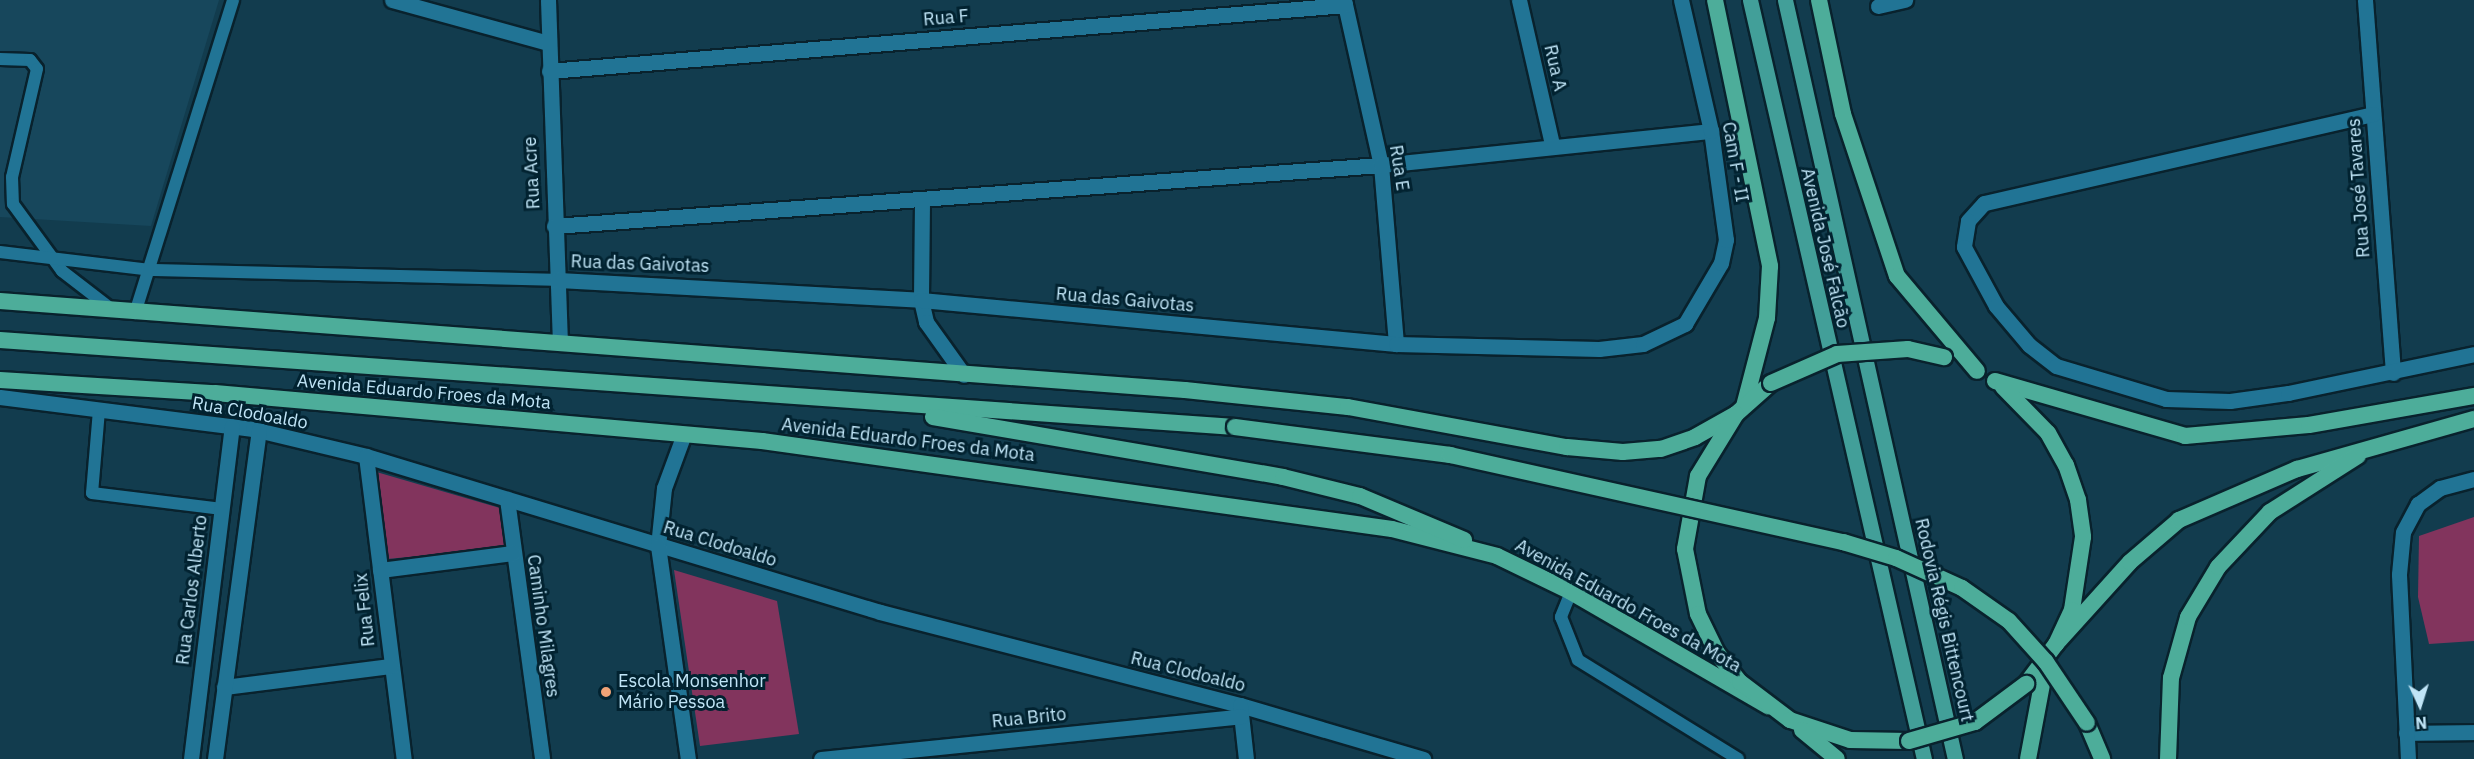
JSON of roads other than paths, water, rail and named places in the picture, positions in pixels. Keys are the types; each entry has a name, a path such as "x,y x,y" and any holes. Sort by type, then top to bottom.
{"highway":[{"path":"1715,0 1770,266 1767,318 1740,410"},
{"path":"1819,0 1843,114 1897,276 1977,371"},
{"name":"Avenida Eduardo Froes da Mota","path":"0,301 135,313 560,343 1348,407 1567,447 1623,452 1661,449 1695,437 1740,410 1771,383 1837,354 1899,349 1944,357 1995,381 2185,436 2309,425 2474,396"},
{"name":"Avenida Eduardo Froes da Mota","path":"0,340 843,402"},
{"name":"Avenida Eduardo Froes da Mota","path":"0,380 215,393 684,434 919,459 1270,509 1392,529 1497,556 1571,592 1790,720 1819,732 1866,742 1909,741 1945,734 1975,722 2026,684 2056,644 2130,561 2179,520 2257,483 2376,444 2474,419"},
{"name":"Avenida Eduardo Froes da Mota","path":"1995,381 2048,433 2078,500 2081,574 2056,644"},
{"path":"843,402 1234,427 1450,454 1843,542 1896,558 1962,588 2009,621 2079,707 2102,759"},
{"path":"843,402 1283,477 1360,496 1418,517 1497,556"},
{"name":"Avenida Eduardo Froes da Mota","path":"1740,410 1698,476 1688,512 1688,576 1698,614 1717,653 1768,706"},
{"path":"2168,759 2171,678 2188,617 2218,567 2270,512 2376,444"},
{"path":"2028,759 2046,660"},
{"path":"1790,720 1837,759"}],"main road":[{"name":"Avenida José Falcão","path":"1750,0 1862,505 1924,759"},
{"name":"Avenida José Falcão","path":"1785,0 1895,490"},
{"name":"Rodovia Régis Bittencourt","path":"1895,490 1955,759"}],"street":[{"path":"392,0 548,43"},
{"name":"Rua Acre","path":"548,0 554,226 560,343"},
{"name":"Rua A","path":"1519,0 1552,144"},
{"name":"Cam F - II","path":"1681,0 1710,131 1725,240 1721,263 1685,324"},
{"path":"1878,6 1905,0"},
{"name":"Rua José Tavares","path":"2365,0 2392,373"},
{"name":"Rua F","path":"549,71 1345,2"},
{"name":"Rua E","path":"1345,2 1381,165 1396,344"},
{"path":"2373,114 1984,203 1968,221 1964,248 1996,306 2029,345 2056,366 2084,378 2166,399 2230,401 2392,373 2474,354"},
{"path":"554,226 922,202 1381,165 1552,144 1710,131"},
{"path":"922,202 921,300 930,332 964,375"},
{"name":"Rua das Gaivotas","path":"557,280 921,300 1396,344 1599,349 1643,344 1685,324"},
{"name":"Rua Clodoaldo","path":"0,398 259,430 366,456 880,612 1241,710 1385,753 1423,759"},
{"name":"Rua Carlos Alberto","path":"191,759 232,426"},
{"path":"215,759 259,430"},
{"path":"684,434 664,488 658,546 688,759"},
{"name":"Rua Felix","path":"366,456 390,666 404,759"},
{"path":"2408,759 2398,574 2403,532 2418,504 2440,488 2474,479"},
{"name":"Caminho Milagres","path":"507,499 542,759"},
{"path":"380,570 513,553"},
{"path":"224,687 390,666"},
{"path":"1241,710 1246,759"},
{"name":"Rua Brito","path":"824,759 1241,710"},
{"path":"2406,733 2474,732"}],"lane":[{"path":"135,313 234,0"},
{"path":"0,59 30,60 37,69 11,192 20,218 51,258 113,311"},
{"path":"0,252 150,270 557,280"},
{"path":"99,410 92,493 222,509"},
{"path":"1571,592 1561,617 1578,660 1738,759"}],"place":[{"name":"Escola Monsenhor Mário Pessoa","path":"606,692"}]}
